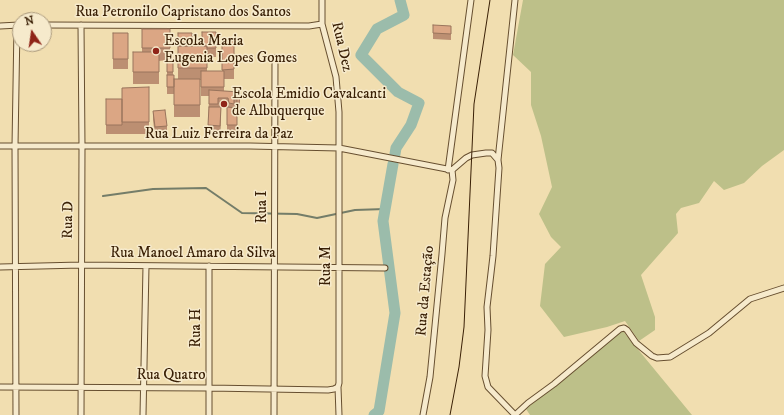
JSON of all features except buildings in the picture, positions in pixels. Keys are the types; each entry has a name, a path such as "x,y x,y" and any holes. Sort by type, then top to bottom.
{"street":[{"name":"Rua Dez","path":"322,0 322,24 333,64 338,90 339,148"},
{"name":"Rua da Estação","path":"423,415 430,377 444,218 453,180 450,170 471,0"},
{"path":"515,0 498,160 497,207 487,307 488,330 485,376 488,387 515,415 620,329 624,328 636,343 652,356 657,358 670,357 709,333 750,299 758,295 778,291 784,288"},
{"name":"Rua Petronilo Capristano dos Santos","path":"52,25 309,26 322,24"},
{"path":"0,26 12,25"},
{"name":"Rua D","path":"81,25 81,415"},
{"path":"16,415 15,146 17,52"},
{"path":"274,147 275,58"},
{"name":"Rua Luiz Ferreira da Paz","path":"0,146 339,148 450,170"},
{"name":"Rua I","path":"274,147 274,415"},
{"name":"Rua M","path":"339,148 339,415"},
{"path":"450,170 466,158 477,154 492,153 498,160"},
{"name":"Rua Manoel Amaro da Silva","path":"0,267 81,265 385,268"},
{"path":"143,415 146,266"},
{"name":"Rua H","path":"209,266 209,415"},
{"name":"Rua Quatro","path":"0,387 328,390 334,389 338,385"}],"green space":[{"path":"523,0 784,0 784,150 762,166 744,183 724,190 714,181 699,203 681,208 676,214 678,233 641,275 655,317 655,330 639,341 625,321 607,327 564,337 540,306 545,264 561,247 551,237 539,214 552,187 541,136 531,105 531,72 513,55"},
{"path":"622,330 692,415 530,415 526,409"}],"waterway":[{"path":"395,154 396,148 411,125 419,103 398,92 361,55 377,29 404,15 400,0"},
{"path":"374,415 379,411 395,313 383,221 393,164"},
{"path":"103,196 153,189 206,188 242,213 297,214 317,218 355,210 385,209"}],"tram line":[{"path":"450,415 459,367 464,327 474,104 490,0"}],"place":[{"name":"Escola Maria Eugenia Lopes Gomes","path":"156,51"},
{"name":"Escola Emidio Cavalcanti de Albuquerque","path":"224,104"}]}
